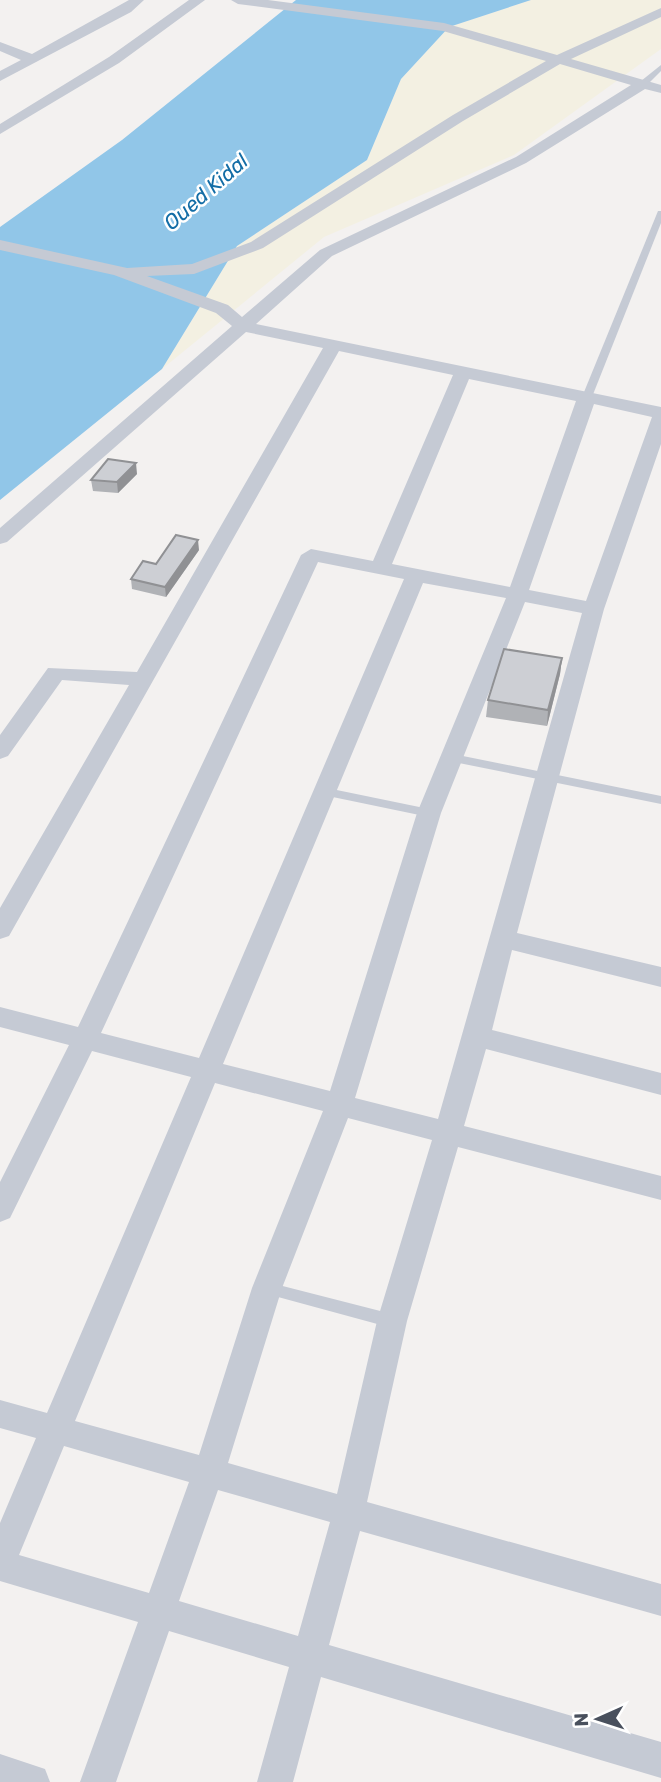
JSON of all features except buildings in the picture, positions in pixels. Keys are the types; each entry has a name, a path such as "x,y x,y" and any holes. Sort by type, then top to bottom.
{"street":[{"path":"0,77 126,9 137,0"},
{"path":"0,130 114,60 198,0"},
{"path":"238,0 444,27 561,58 661,89"},
{"path":"119,271 194,268 257,245 458,118 561,58 661,12"},
{"path":"0,46 31,59"},
{"path":"0,538 326,253 521,160 644,83"},
{"path":"0,245 119,271 222,309 242,326 587,397 661,415 594,610 545,779 477,1036 392,1321 349,1512 275,1782"},
{"path":"0,930 334,345"},
{"path":"380,568 463,372"},
{"path":"98,1782 209,1472 267,1288 339,1105 429,813 517,596 587,397"},
{"path":"0,1210 85,1039 311,555 594,610"},
{"path":"416,576 327,792 205,1070 0,1563 661,1760"},
{"path":"0,751 56,673 144,678"},
{"path":"504,939 661,977"},
{"path":"0,1017 661,1188"},
{"path":"477,1036 661,1084"},
{"path":"0,1414 661,1600"},
{"path":"0,1772 32,1782"}],"lane":[{"path":"644,83 661,68"},
{"path":"587,397 661,213"},
{"path":"453,758 545,779 661,800"},
{"path":"327,792 429,813"},
{"path":"267,1288 392,1321"}],"sand":[{"path":"531,0 661,0 661,49 514,155 324,237 162,369 237,246 367,160 401,79 449,27"}],"water":[{"name":"Oued Kidal","path":"296,0 531,0 449,27 401,79 367,160 237,246 162,369 0,500 0,227 122,140"}]}
